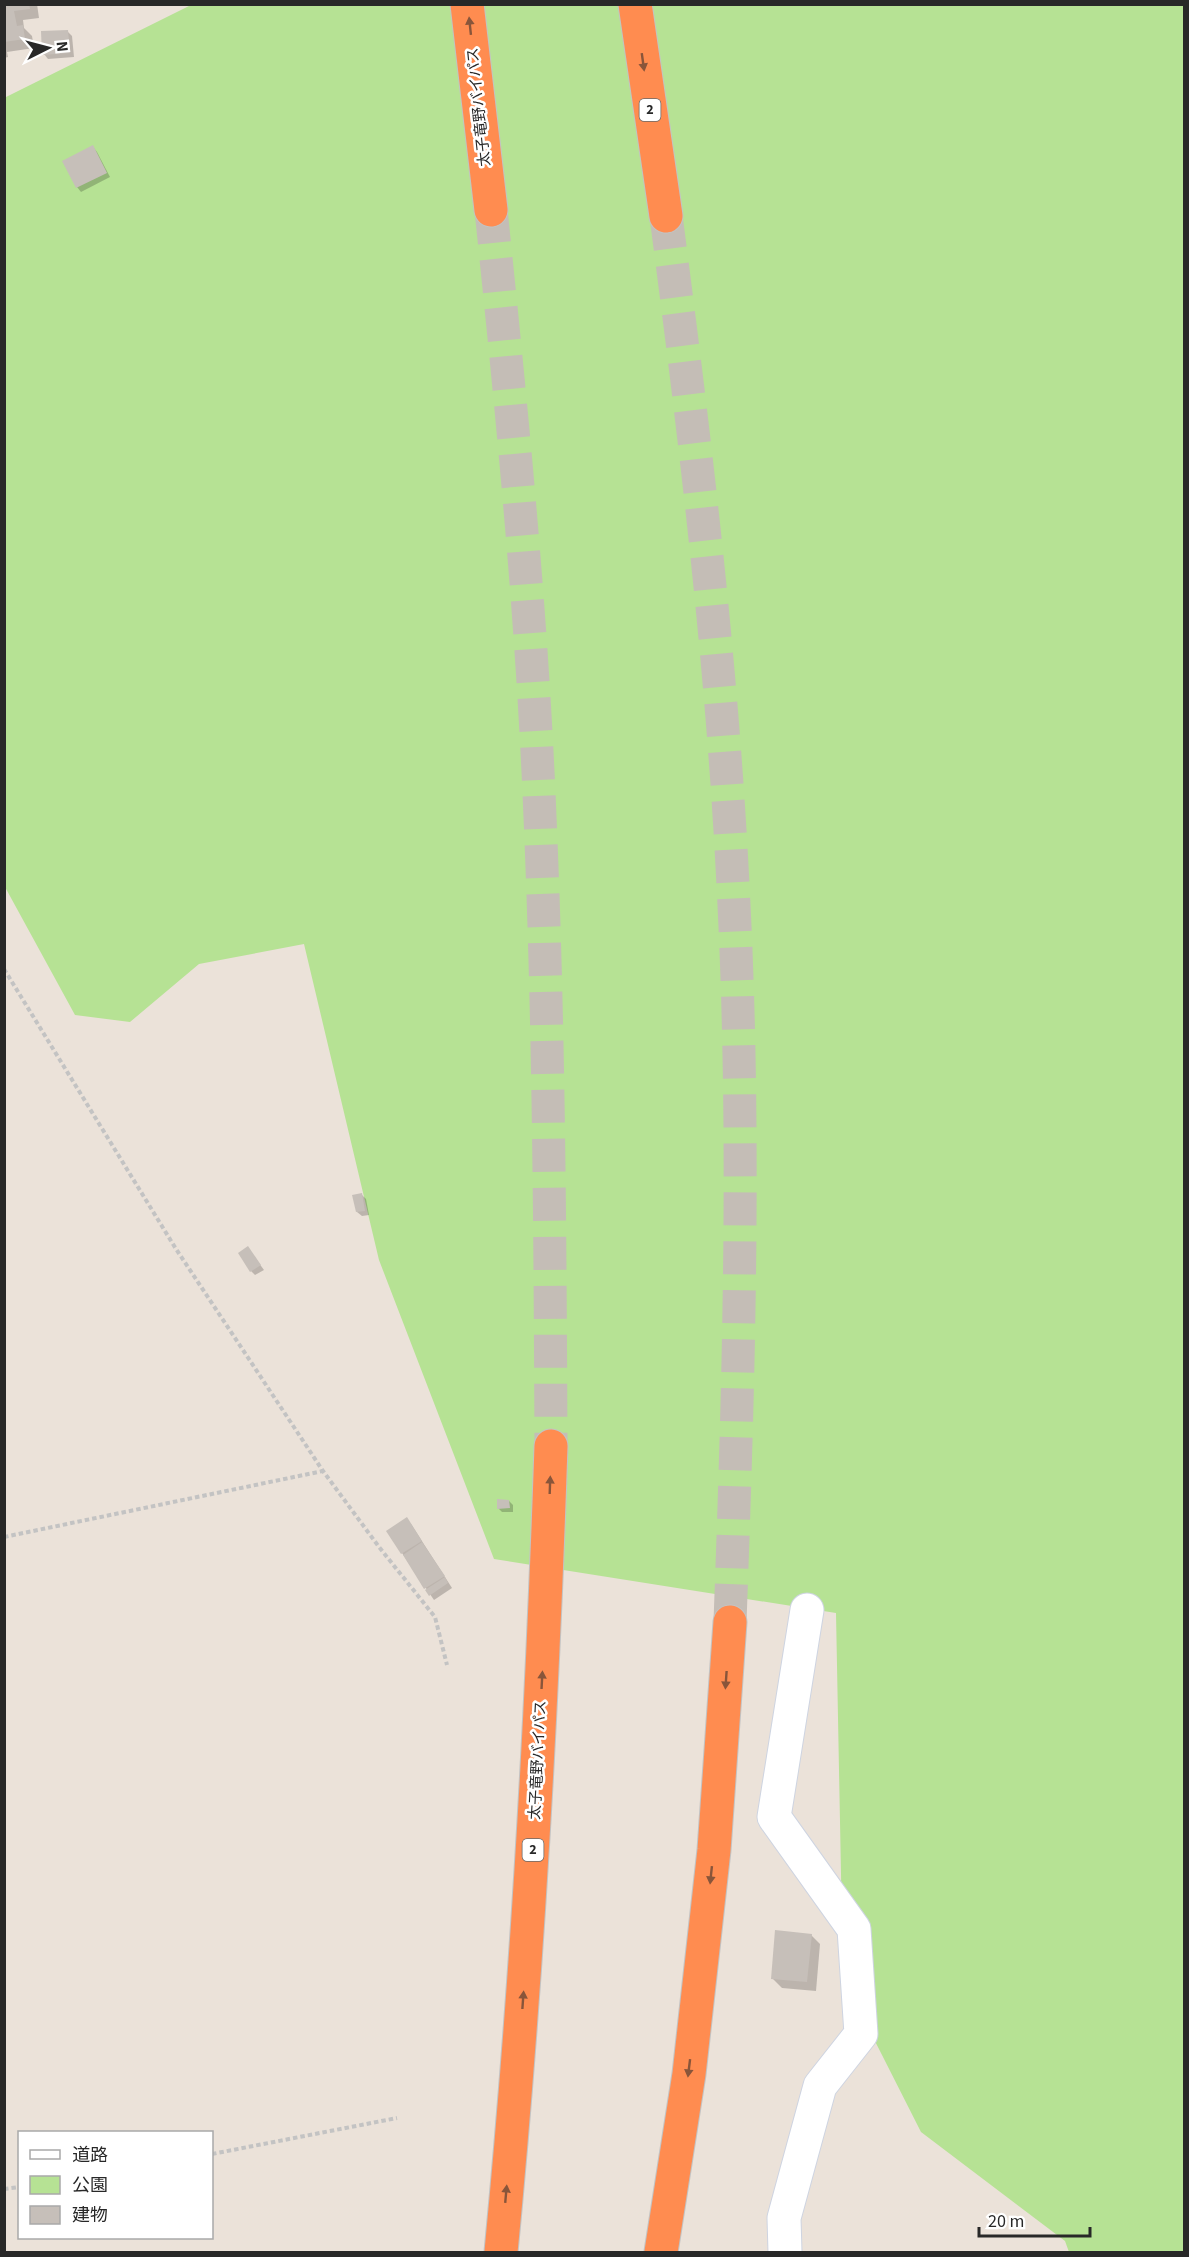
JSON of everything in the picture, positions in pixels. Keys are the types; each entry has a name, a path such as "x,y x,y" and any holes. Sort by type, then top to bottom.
{"highway":[{"name":"太子竜野バイパス","path":"468,4 490,210"},
{"name":"2","path":"635,4 666,216"},
{"name":"太子竜野バイパス","path":"501,2253 522,2018 535,1815 545,1635 551,1446"},
{"path":"661,2253 689,2074 711,1873 730,1622"}],"street":[{"path":"785,2253 784,2218 819,2086 861,2034 854,1929 774,1817 807,1610"}],"path":[{"path":"4,969 176,1249 323,1471 435,1617 447,1665"},
{"path":"4,1537 323,1471"},
{"path":"213,2154 397,2118"}],"green space":[{"path":"191,5 1184,5 1184,2252 1069,2252 1065,2241 921,2132 843,1978 836,1613 494,1559 379,1260 304,944 199,964 130,1022 75,1015 5,887 4,98"}],"building":[{"path":"4,4 29,4 30,9 14,11 17,26 23,25 25,39 4,42"},
{"path":"68,30 70,53 42,55 41,31"},
{"path":"93,145 107,173 76,188 62,161"},
{"path":"362,1193 365,1211 356,1212 352,1195"},
{"path":"248,1246 261,1265 250,1272 238,1253"},
{"path":"497,1499 509,1500 510,1508 497,1509"},
{"path":"407,1517 422,1541 401,1554 386,1531"},
{"path":"422,1542 445,1576 424,1589 403,1555"},
{"path":"445,1577 448,1583 429,1596 425,1590"},
{"path":"775,1930 812,1934 807,1982 771,1979"}],"tunnel":[{"path":"491,210 520,513 536,741 547,1053 551,1446"},
{"path":"666,216 715,633 733,885 739,1069 740,1254 730,1622"}]}
